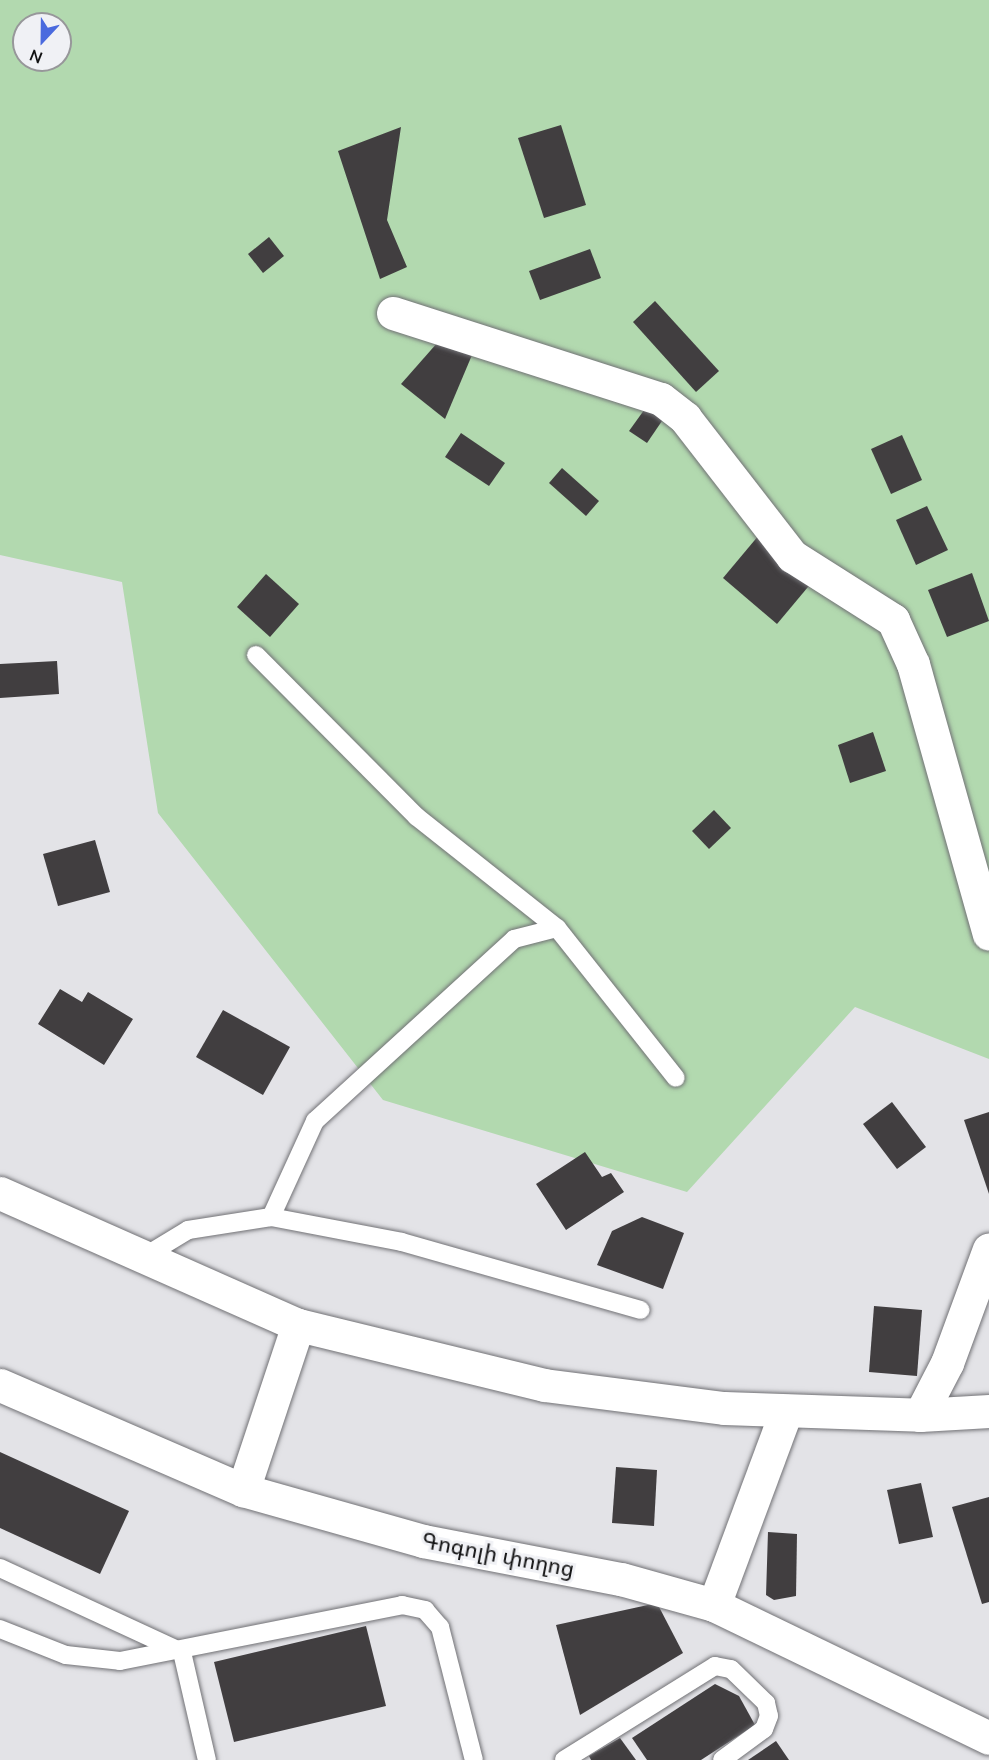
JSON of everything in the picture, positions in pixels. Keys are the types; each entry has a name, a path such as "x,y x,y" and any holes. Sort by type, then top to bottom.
{"street":[{"path":"393,314 661,399 685,418 792,556 893,620 913,664 989,934"},
{"path":"0,1193 141,1259 298,1325 544,1385 651,1401 786,1411 920,1415 989,1412"},
{"path":"920,1415 947,1363 989,1249"},
{"path":"243,1490 298,1325"},
{"name":"Գոգոլի փողոց","path":"0,1384 243,1490 423,1541 621,1579 714,1605 989,1738"},
{"path":"714,1605 786,1411"}],"lane":[{"path":"256,655 417,818 557,928 676,1078"},
{"path":"271,1217 315,1121 513,939 557,928"},
{"path":"141,1259 188,1230 271,1217 402,1242 640,1310"},
{"path":"0,1568 182,1652"},
{"path":"0,1629 66,1655 120,1661 182,1652 402,1605 425,1610 440,1628 474,1760"},
{"path":"182,1652 207,1760"},
{"path":"564,1760 715,1666 731,1669 766,1703 769,1716 764,1729 722,1760"}],"green space":[{"path":"0,0 989,0 989,1059 855,1007 687,1192 383,1100 158,813 122,582 0,555"}],"building":[{"path":"561,125 586,205 544,218 518,138"},
{"path":"401,127 387,220 407,267 380,279 338,151"},
{"path":"269,237 284,256 263,273 248,254"},
{"path":"590,249 601,278 540,300 529,271"},
{"path":"655,301 719,371 696,392 633,322"},
{"path":"438,342 472,355 445,419 401,384"},
{"path":"647,406 664,418 647,443 629,431"},
{"path":"461,433 505,463 489,486 445,457"},
{"path":"902,435 922,480 891,494 871,449"},
{"path":"562,468 599,501 586,516 549,483"},
{"path":"927,506 948,550 916,565 896,520"},
{"path":"759,535 813,581 777,624 723,578"},
{"path":"972,573 989,621 947,637 928,590"},
{"path":"266,574 299,604 270,637 237,607"},
{"path":"57,661 59,694 0,698 0,664"},
{"path":"873,732 886,771 850,783 838,745"},
{"path":"714,810 731,828 709,849 692,831"},
{"path":"95,840 110,892 58,906 43,854"},
{"path":"60,989 82,1002 88,992 133,1019 104,1065 38,1024"},
{"path":"223,1010 290,1047 263,1095 196,1057"},
{"path":"892,1102 926,1147 897,1169 863,1124"},
{"path":"989,1112 989,1194 964,1120"},
{"path":"585,1152 602,1177 611,1173 624,1192 566,1230 536,1184"},
{"path":"642,1217 684,1233 663,1289 597,1265 612,1231"},
{"path":"874,1306 922,1310 917,1376 869,1372"},
{"path":"0,1452 129,1511 100,1574 0,1528"},
{"path":"616,1467 657,1470 654,1526 612,1523"},
{"path":"921,1483 933,1537 899,1544 887,1490"},
{"path":"989,1497 989,1602 982,1604 952,1507"},
{"path":"768,1532 797,1534 796,1596 774,1600 766,1595"},
{"path":"657,1603 683,1653 580,1715 556,1625"},
{"path":"366,1626 386,1706 234,1742 214,1662"},
{"path":"715,1684 739,1696 755,1725 701,1760 647,1760 632,1738"},
{"path":"620,1738 636,1760 591,1760 589,1756"},
{"path":"776,1741 789,1760 748,1760"}]}
